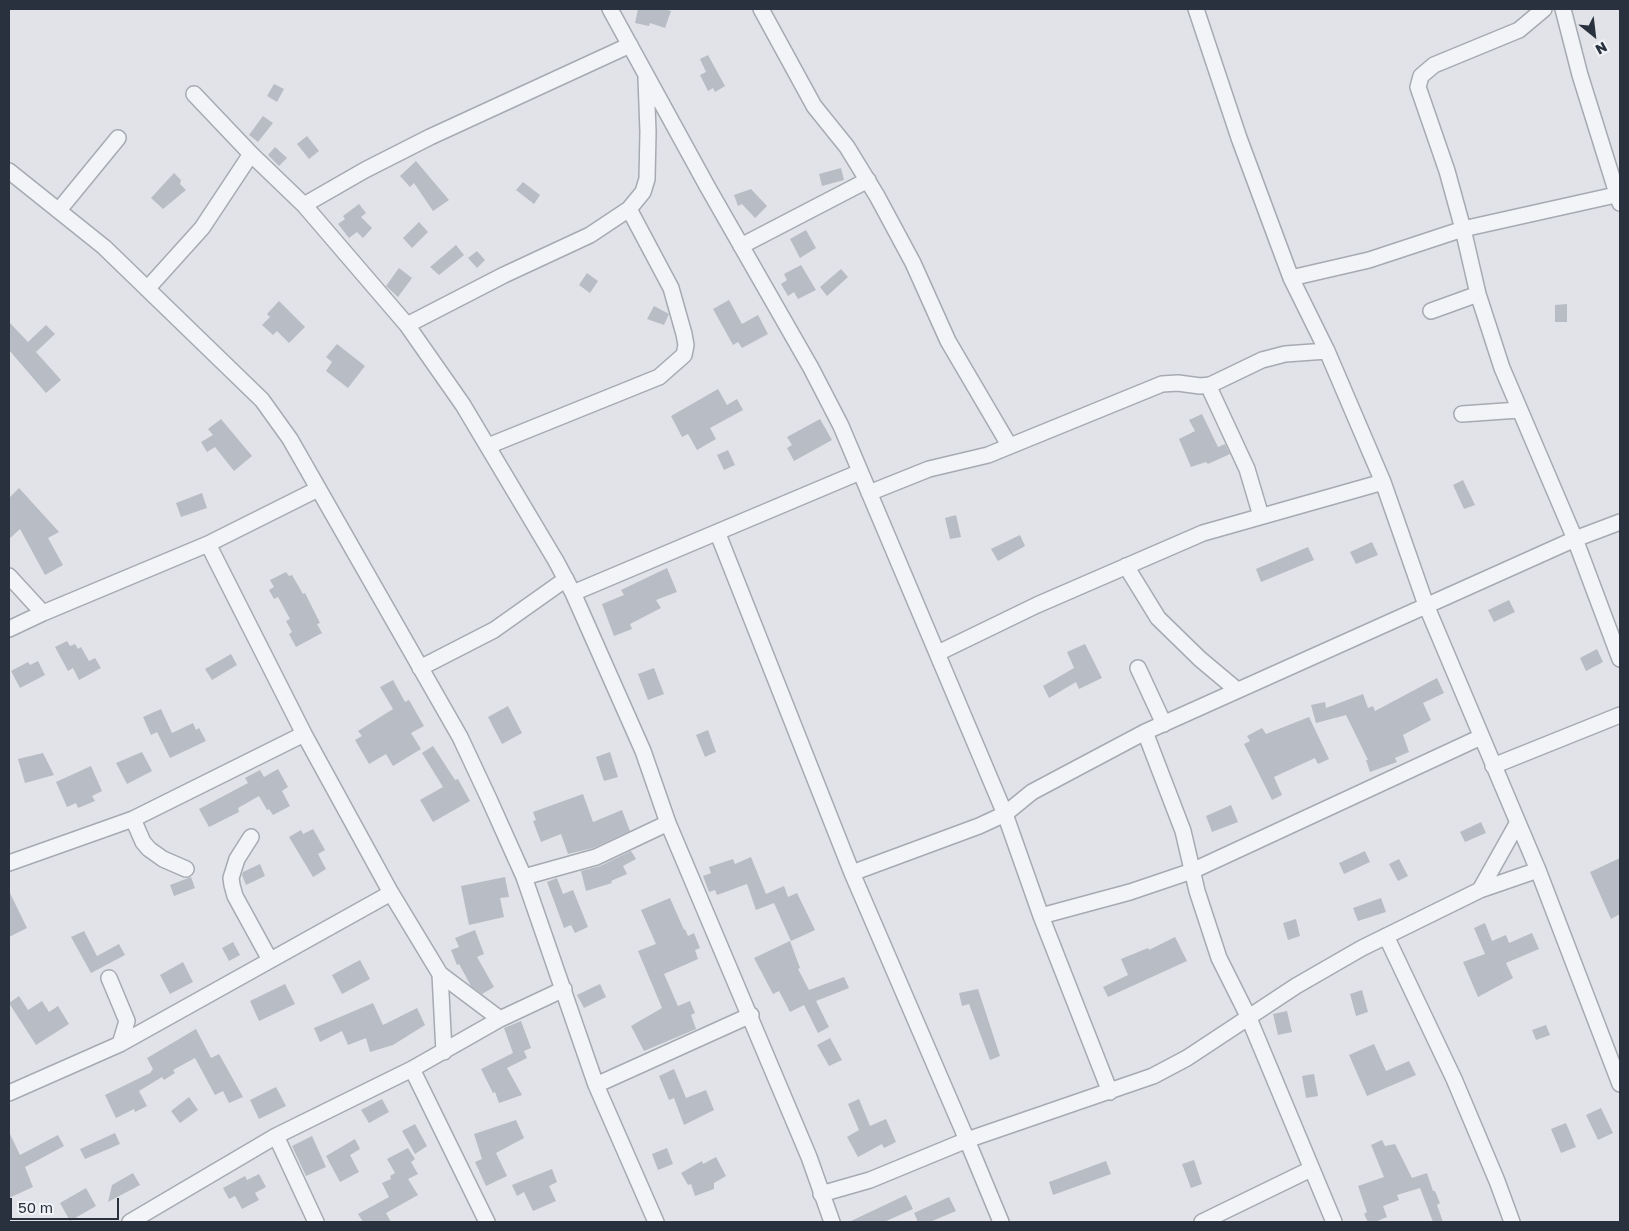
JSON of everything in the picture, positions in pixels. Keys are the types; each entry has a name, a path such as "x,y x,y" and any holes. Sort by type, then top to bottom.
{"street":[{"path":"610,9 741,246 824,391 938,653 1005,814 1041,916 1110,1092"},
{"path":"761,9 814,106 847,147 868,180 912,263 951,346 1010,446"},
{"path":"1196,9 1291,278 1327,351 1383,482 1426,605 1616,1061 1620,1084"},
{"path":"1544,9 1519,30 1434,65 1418,81 1420,96 1447,171 1478,294 1519,410 1575,540 1620,659"},
{"path":"1291,278 1369,260 1463,229 1619,197 1580,75 1563,9"},
{"path":"304,205 365,170 430,137 630,44"},
{"path":"407,325 504,275 590,235 629,209 643,192 647,179 648,132 645,72"},
{"path":"194,94 251,154 304,205 407,325 453,391 488,446 566,579 642,751 668,823 751,1015 809,1157 832,1222"},
{"path":"59,210 118,138"},
{"path":"147,289 202,228 251,154"},
{"path":"9,171 104,247 262,400 290,439 460,737 524,877 596,1084 656,1222"},
{"path":"741,246 868,180"},
{"path":"488,446 659,377 684,355 686,345 684,334 671,288 629,209"},
{"path":"1431,311 1478,294"},
{"path":"869,493 929,469 988,455 1162,384 1208,385 1221,381 1262,360 1285,354 1327,351"},
{"path":"1208,385 1247,469 1261,516"},
{"path":"1462,414 1519,410"},
{"path":"573,593 718,534 860,472"},
{"path":"938,653 1126,566 1203,533 1383,482"},
{"path":"9,629 43,612 208,544 318,489"},
{"path":"852,873 979,826 1005,814 1032,792 1145,732 1426,605 1620,522"},
{"path":"718,534 852,873 1001,1222"},
{"path":"208,544 304,734 391,893 440,974 500,1019"},
{"path":"1126,566 1158,618 1200,659 1237,690"},
{"path":"9,576 43,612"},
{"path":"420,668 494,630 566,579"},
{"path":"1138,668 1164,724"},
{"path":"1493,766 1620,715"},
{"path":"1145,732 1183,832 1192,870 1219,958 1248,1016 1334,1222"},
{"path":"9,863 133,820 304,734"},
{"path":"1041,916 1130,892 1192,870 1480,737"},
{"path":"133,820 143,842 149,849 163,859 186,869"},
{"path":"524,877 596,857 668,823"},
{"path":"1480,890 1517,824"},
{"path":"251,837 237,859 231,878 232,885 235,896 270,960"},
{"path":"821,1194 870,1180 967,1140 1153,1076 1187,1058 1248,1016 1332,964 1480,890 1538,870"},
{"path":"9,1092 120,1044 391,893"},
{"path":"1386,936 1454,1079 1512,1222"},
{"path":"440,974 444,1052"},
{"path":"109,978 127,1021 120,1044"},
{"path":"130,1222 148,1217 276,1136 412,1069 500,1019 564,989"},
{"path":"596,1084 751,1015"},
{"path":"412,1069 487,1222"},
{"path":"276,1136 316,1222"},
{"path":"1202,1222 1311,1168"}],"building":[{"path":"638,9 664,9 671,11 665,28 650,23 649,26 635,23"},
{"path":"708,55 725,86 715,92 713,88 708,91 700,75 706,72 700,59"},
{"path":"274,84 284,89 277,102 267,96"},
{"path":"263,116 273,123 258,142 249,135"},
{"path":"307,136 319,151 309,159 297,144"},
{"path":"275,147 287,158 279,166 268,155"},
{"path":"416,161 449,200 433,211 414,183 410,187 400,176"},
{"path":"841,168 844,180 822,186 819,174"},
{"path":"174,173 181,180 180,184 186,190 163,209 151,198"},
{"path":"523,182 540,195 534,204 516,190"},
{"path":"751,189 767,206 755,218 742,204 738,206 734,195"},
{"path":"359,204 366,213 361,217 372,228 363,238 357,232 349,238 338,224 345,219 343,216"},
{"path":"419,222 428,232 412,248 403,238"},
{"path":"806,230 816,248 800,258 790,239"},
{"path":"456,245 464,255 439,275 430,267"},
{"path":"477,251 485,260 477,268 468,258"},
{"path":"801,265 816,290 798,299 794,292 788,296 781,284 787,280 784,274"},
{"path":"399,268 412,278 398,297 386,286"},
{"path":"841,269 848,277 827,296 820,287"},
{"path":"587,273 598,281 590,293 579,285"},
{"path":"729,300 742,324 758,315 768,334 742,348 738,342 733,345 713,309"},
{"path":"279,301 305,327 289,343 277,331 273,335 262,325 270,317 267,314"},
{"path":"1567,304 1567,322 1555,322 1555,305"},
{"path":"654,306 669,314 664,325 647,319"},
{"path":"9,322 28,342 46,325 55,334 36,352 61,380 46,393 9,350"},
{"path":"337,344 365,366 348,388 326,371 332,362 326,357"},
{"path":"718,389 727,405 737,399 743,410 710,428 716,439 697,450 688,434 682,437 671,416"},
{"path":"1202,414 1218,447 1225,444 1230,454 1208,464 1206,462 1191,467 1179,439 1195,431 1189,420"},
{"path":"221,419 252,456 234,471 215,447 207,452 201,442 213,435 208,429"},
{"path":"820,419 832,440 794,461 787,448 792,445 787,437"},
{"path":"728,450 735,465 724,470 717,455"},
{"path":"1463,480 1475,505 1464,509 1453,485"},
{"path":"19,488 59,532 48,538 63,565 45,575 20,529 9,539 9,498"},
{"path":"202,493 207,508 181,517 176,503"},
{"path":"956,515 961,537 950,539 945,518"},
{"path":"1020,535 1025,546 998,561 991,549"},
{"path":"1372,542 1378,555 1356,564 1350,552"},
{"path":"1308,547 1314,560 1261,582 1256,569"},
{"path":"667,568 677,592 656,600 661,608 630,624 632,629 614,636 602,604 624,595 621,590"},
{"path":"286,572 289,576 292,575 303,594 305,593 320,623 317,624 322,633 296,647 289,634 292,632 286,621 290,619 278,597 274,599 269,590 274,587 270,580"},
{"path":"1509,600 1515,612 1494,622 1488,610"},
{"path":"67,641 70,646 75,644 78,649 81,647 89,661 95,658 101,668 79,680 73,668 68,671 55,647"},
{"path":"1085,644 1102,678 1079,689 1076,682 1049,698 1043,686 1074,668 1067,652"},
{"path":"1597,649 1603,662 1586,671 1580,658"},
{"path":"231,654 237,665 212,680 205,669"},
{"path":"38,661 45,675 20,688 11,671 28,662 30,665"},
{"path":"654,668 664,694 648,700 638,674"},
{"path":"1437,678 1444,693 1423,703 1431,720 1403,735 1409,752 1395,758 1397,762 1370,772 1366,760 1368,760 1346,715 1316,723 1311,705 1325,702 1326,708 1363,694 1368,708 1373,706 1375,711"},
{"path":"393,680 405,702 409,700 424,726 411,733 421,749 393,766 386,754 369,764 355,740 362,736 358,731 393,709 380,687"},
{"path":"508,706 522,733 502,744 488,717"},
{"path":"161,709 172,733 193,723 196,730 199,728 206,741 170,758 157,732 151,735 143,717"},
{"path":"1309,717 1329,759 1318,764 1315,758 1274,777 1282,795 1272,800 1244,744 1250,741 1247,736 1262,728 1266,734"},
{"path":"708,730 716,752 705,757 696,735"},
{"path":"433,746 455,780 458,779 470,801 433,822 420,800 443,787 422,753"},
{"path":"142,752 152,771 127,784 116,763"},
{"path":"610,752 618,777 604,781 596,757"},
{"path":"43,753 54,775 25,783 18,759"},
{"path":"91,766 102,791 92,796 95,801 78,808 76,803 67,807 56,782"},
{"path":"278,769 288,787 282,791 290,806 273,815 269,809 267,810 259,796 238,808 239,812 209,827 199,809 248,783 245,778 260,770 264,777"},
{"path":"583,794 593,822 622,810 630,831 593,848 568,854 561,834 541,842 533,821 536,820 533,812"},
{"path":"1231,805 1238,822 1212,832 1206,816"},
{"path":"1481,822 1486,833 1465,842 1460,832"},
{"path":"313,829 325,850 318,854 326,869 313,877 289,837 301,830 303,834"},
{"path":"631,851 636,859 623,866 627,874 611,881 612,883 586,891 581,871 600,866"},
{"path":"1365,851 1370,862 1344,874 1339,863"},
{"path":"751,857 766,894 784,886 788,897 797,893 815,930 791,941 774,903 756,910 747,884 717,895 715,890 709,892 703,876 711,873 709,867 733,859 735,864"},
{"path":"1620,858 1620,914 1611,919 1590,872"},
{"path":"1399,859 1408,876 1398,881 1389,864"},
{"path":"260,864 265,876 246,885 242,875 243,872"},
{"path":"191,877 195,888 174,896 170,885"},
{"path":"505,877 509,897 500,898 504,917 469,925 461,886"},
{"path":"557,878 563,894 573,890 588,927 575,933 571,925 564,928 547,882"},
{"path":"9,891 27,928 9,937"},
{"path":"670,898 684,930 688,936 694,933 700,948 695,950 698,959 664,974 678,1006 690,1001 695,1013 691,1015 696,1029 644,1051 631,1026 662,1008 638,951 656,944 641,910"},
{"path":"1381,898 1386,912 1358,921 1353,908"},
{"path":"1296,919 1300,936 1288,940 1283,923"},
{"path":"1485,923 1492,941 1506,935 1509,943 1532,933 1539,949 1506,963 1513,978 1478,997 1463,962 1485,954 1474,928"},
{"path":"475,930 484,954 477,957 494,987 482,994 471,986 459,964 457,965 451,950 459,947 455,938"},
{"path":"84,931 97,956 119,944 125,955 91,973 71,937"},
{"path":"1175,937 1187,961 1108,997 1103,987 1128,975 1121,959 1148,948 1149,950"},
{"path":"790,941 800,968 798,969 809,990 844,977 849,988 816,1001 829,1027 818,1033 804,1005 790,1012 779,991 773,994 754,958"},
{"path":"233,942 240,955 229,961 222,948"},
{"path":"360,960 370,979 342,994 332,975"},
{"path":"183,962 193,982 170,994 160,975"},
{"path":"285,984 295,1004 259,1021 250,1001"},
{"path":"600,984 606,997 584,1008 577,995"},
{"path":"978,989 1000,1056 990,1060 969,1004 962,1006 959,993"},
{"path":"1362,990 1368,1012 1356,1016 1350,994"},
{"path":"19,996 28,1010 42,1001 49,1012 58,1006 69,1024 36,1045 9,1003"},
{"path":"373,1003 383,1025 417,1008 425,1025 393,1045 370,1052 366,1038 348,1045 342,1031 320,1042 314,1028"},
{"path":"1287,1011 1292,1032 1278,1035 1273,1014"},
{"path":"521,1021 531,1048 524,1051 527,1058 507,1068 522,1095 499,1103 495,1092 493,1093 481,1069 513,1053 504,1028"},
{"path":"1546,1025 1550,1035 1536,1040 1532,1030"},
{"path":"196,1029 211,1058 219,1054 243,1097 229,1103 223,1091 215,1095 195,1058 173,1070 175,1073 164,1080 162,1077 139,1091 147,1106 135,1112 134,1109 116,1118 105,1095 150,1073 153,1069 147,1058"},
{"path":"830,1038 842,1060 829,1066 817,1045"},
{"path":"1374,1044 1386,1071 1409,1061 1416,1075 1367,1096 1349,1055"},
{"path":"674,1069 686,1098 706,1090 714,1110 684,1125 674,1098 669,1100 659,1076"},
{"path":"1314,1074 1318,1096 1306,1098 1302,1076"},
{"path":"276,1087 286,1106 259,1119 250,1100"},
{"path":"189,1097 198,1110 180,1123 171,1111"},
{"path":"382,1099 389,1112 369,1123 361,1110"},
{"path":"859,1099 870,1126 886,1119 896,1142 884,1148 882,1144 858,1157 847,1137 859,1130 848,1104"},
{"path":"1601,1108 1613,1133 1598,1140 1586,1115"},
{"path":"516,1120 524,1138 496,1153 507,1176 486,1186 475,1162 482,1159 474,1134"},
{"path":"1566,1123 1576,1147 1561,1153 1551,1129"},
{"path":"415,1124 427,1146 415,1154 402,1131"},
{"path":"9,1132 20,1155 58,1135 64,1146 25,1167 33,1187 9,1198"},
{"path":"115,1133 120,1144 85,1159 80,1149"},
{"path":"312,1136 326,1167 306,1176 292,1146"},
{"path":"355,1139 360,1149 350,1155 359,1172 340,1182 326,1156"},
{"path":"1382,1140 1385,1146 1395,1144 1412,1178 1427,1173 1433,1191 1435,1191 1440,1203 1437,1205 1443,1222 1433,1222 1420,1188 1397,1195 1399,1200 1383,1206 1387,1217 1375,1222 1368,1222 1364,1214 1367,1212 1358,1186 1384,1177 1371,1145"},
{"path":"408,1148 415,1159 411,1162 418,1174 408,1179 418,1195 386,1213 391,1222 363,1222 358,1214 389,1197 382,1183 391,1179 390,1176 395,1173 387,1159"},
{"path":"667,1148 673,1164 658,1170 652,1154"},
{"path":"716,1157 726,1176 714,1183 714,1189 695,1196 691,1184 688,1185 681,1173 702,1161 703,1164"},
{"path":"1194,1160 1202,1184 1191,1188 1182,1164"},
{"path":"1106,1161 1111,1174 1053,1195 1049,1182"},
{"path":"552,1169 557,1182 549,1186 556,1201 533,1211 524,1192 517,1196 512,1185"},
{"path":"133,1173 140,1185 108,1202 112,1185"},
{"path":"259,1174 266,1187 255,1193 259,1200 242,1209 235,1196 229,1199 223,1188 245,1176 247,1180"},
{"path":"86,1188 96,1206 70,1221 60,1203"},
{"path":"906,1195 913,1209 884,1222 849,1222"},
{"path":"949,1197 956,1211 930,1222 918,1222 914,1213"}]}
